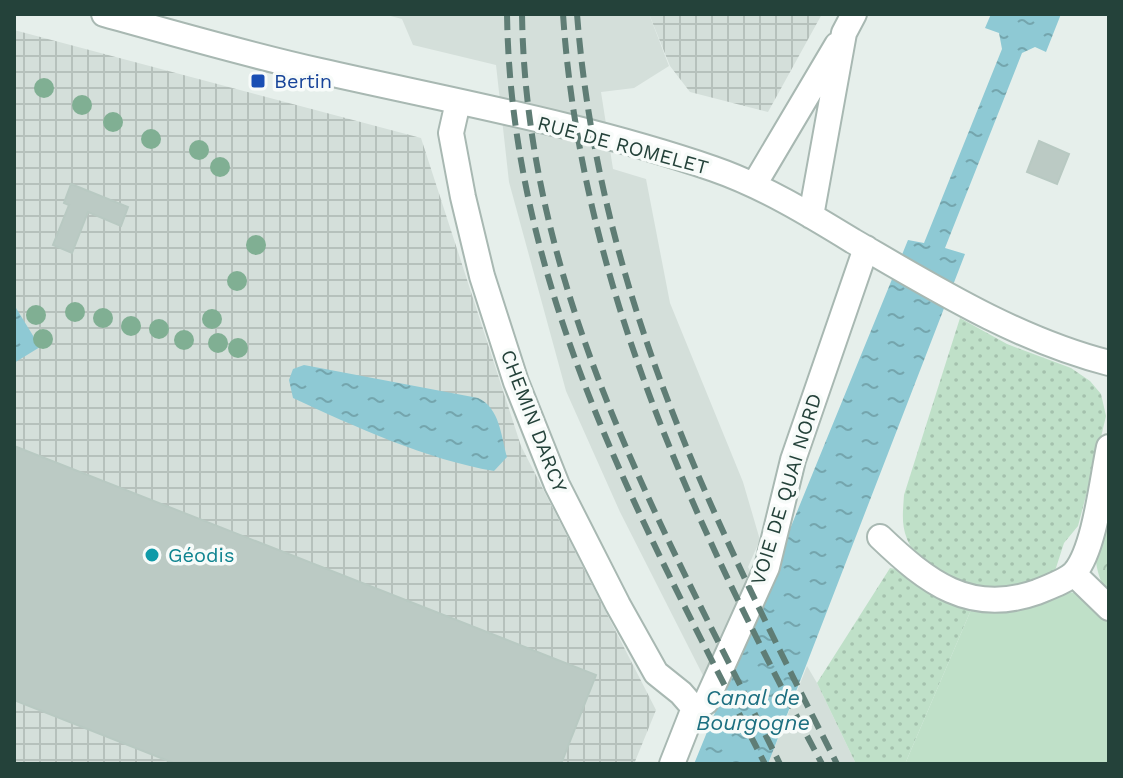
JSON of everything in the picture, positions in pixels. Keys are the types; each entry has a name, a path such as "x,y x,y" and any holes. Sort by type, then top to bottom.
{"street":[{"name":"RUE DE ROMELET","path":"104,14 315,70 621,142 714,169 754,185 975,310 1073,354 1109,363"},
{"path":"754,185 849,23"},
{"path":"811,216 849,23"},
{"name":"CHEMIN DARCY","path":"458,102 451,133 463,197 482,276 516,382 557,485 612,594 656,673 694,708"},
{"name":"VOIE DE QUAI NORD","path":"672,764 694,708 706,702 767,567 793,460 866,248"},
{"path":"880,537 918,572 950,593 983,600 1018,598 1074,574 1085,555 1109,447"},
{"path":"1074,574 1109,608"}],"shaded area":[{"path":"383,14 649,14 669,66 634,88 601,92 613,169 646,179 670,303 743,482 760,540 748,567 763,595 718,705 620,512 566,391 509,182 496,65 413,45 402,19"},
{"path":"649,14 822,14 768,112 690,92 670,66"},
{"path":"14,30 421,138 521,446 656,710 634,764 14,764"},
{"path":"807,666 817,683 856,764 768,764"}],"green space":[{"path":"960,318 1007,344 1071,368 1090,381 1101,394 1106,416 1078,526 1064,543 1055,571 1027,586 994,589 958,582 927,565 915,553 905,533 904,495"},
{"path":"1109,474 1109,596 1101,581 1095,552 1098,521"},
{"path":"890,568 907,571 940,596 971,610 905,764 856,764 817,683"},
{"path":"1065,591 1084,595 1109,618 1109,764 905,764 971,610 989,611"}],"water":[{"name":"Canal de Bourgogne","path":"991,14 1061,14 1046,52 1035,47 1022,53 945,248 965,254 768,764 694,764 908,240 924,243 1002,49 999,33 985,28"},
{"path":"14,309 40,347 14,363"},
{"path":"304,365 478,398 491,408 495,416 507,457 494,471 469,466 391,441 316,409 293,398 289,380 293,369"}],"building":[{"path":"1039,141 1069,154 1057,184 1027,172"},
{"path":"71,184 128,207 121,226 88,212 72,253 53,245 69,205 64,203"},
{"name":"Géodis","path":"14,446 596,675 561,764 176,764 14,700"}],"railway":[{"path":"507,14 514,116 532,214 558,310 592,403 631,494 765,764"},
{"path":"522,14 529,116 547,214 574,309 608,402 647,494 780,764"},
{"path":"563,14 574,114 593,212 620,308 652,402 689,494 731,585 822,764"},
{"path":"577,14 589,117 609,215 636,309 668,402 747,582 837,764"}],"place":[{"name":"Bertin","path":"258,81"},
{"name":"Géodis","path":"152,555"}]}
